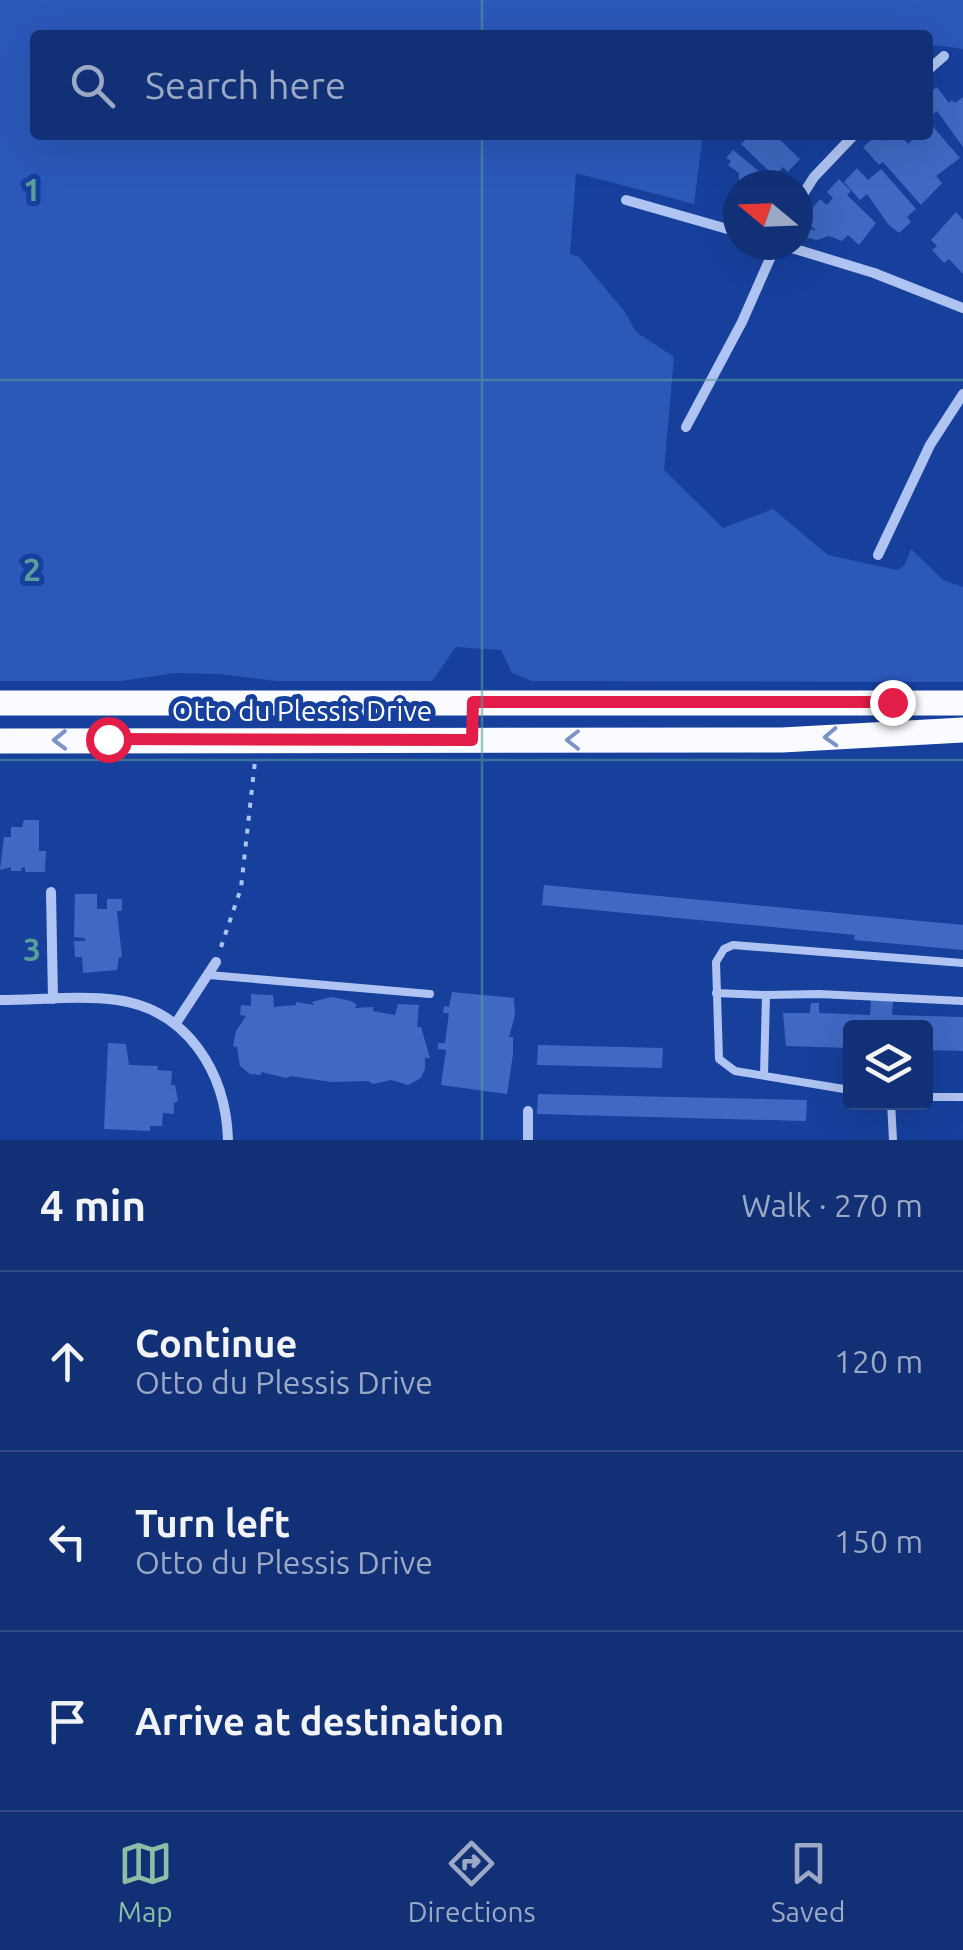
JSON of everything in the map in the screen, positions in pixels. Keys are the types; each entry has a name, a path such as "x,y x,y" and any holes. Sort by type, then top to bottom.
{"main road":[{"path":"472,740 473,702"},
{"name":"Otto du Plessis Drive","path":"0,703 963,702"},
{"name":"Otto du Plessis Drive","path":"0,740 782,740 963,730"}],"street":[{"path":"933,66 944,56"},
{"path":"813,178 849,140"},
{"path":"626,200 723,228"},
{"path":"813,255 874,272 963,308"},
{"path":"686,427 772,260"},
{"path":"878,555 930,444 963,394"},
{"path":"50,892 53,1000"},
{"path":"176,1023 216,962"},
{"path":"0,1000 116,1000 141,1006 176,1023 208,1060 227,1116 228,1140"},
{"path":"528,1111 528,1140"}],"lane":[{"path":"843,1089 735,1070 719,1059 716,962 724,949 733,944 963,962"},
{"path":"209,975 430,994"},
{"path":"716,992 963,1001"},
{"path":"764,1074 766,994"},
{"path":"933,1097 963,1097"},
{"path":"892,1110 894,1140"}],"path":[{"path":"216,962 241,888 255,761"}],"shaded area":[{"path":"0,0 963,0 963,49 933,45 933,30 30,30 30,140 702,140 694,204 576,173 570,254 579,257 625,312 636,332 674,357 664,470 723,528 773,509 828,555 897,570 904,566 911,549 943,580 963,587 963,682 532,681 512,673 501,650 456,647 432,681 276,681 175,673 121,681 0,681"}],"building":[{"path":"937,87 949,103 963,97 963,147 937,111 933,114 933,90"},
{"path":"933,127 960,158 936,176 942,183 921,205 883,162 879,165 863,147 871,140 904,140 908,144 912,140 933,140"},
{"path":"745,140 780,140 800,159 790,170 768,170 741,144"},
{"path":"733,150 758,170 735,170 726,158"},
{"path":"857,168 868,180 881,169 916,209 907,217 911,222 899,233 867,194 860,200 844,182"},
{"path":"839,179 851,191 847,195 876,223 859,245 848,235 842,241 829,236 813,239 813,208 820,199 827,205 833,198 827,192"},
{"path":"956,212 963,220 963,274 949,259 944,263 932,250 937,246 931,240"},
{"path":"24,820 39,820 39,851 46,851 45,872 25,872 25,867 21,871 11,871 11,867 0,870 4,837 11,837 11,827 22,827"},
{"path":"544,885 963,925 963,950 854,940 855,935 542,905"},
{"path":"75,894 97,894 97,909 107,909 107,899 122,899 122,911 117,911 122,957 117,970 83,973 82,957 75,957 74,941 85,938 74,937"},
{"path":"452,992 514,998 515,1015 509,1037 513,1037 513,1054 507,1094 441,1085 446,1050 438,1049 438,1043 445,1043 449,1013 443,1013 444,1006 449,1007"},
{"path":"251,994 273,995 274,1007 296,1002 314,1005 312,1002 332,997 351,1001 357,1005 355,1008 373,1007 373,1011 395,1015 398,1004 419,1005 417,1027 421,1027 430,1058 425,1058 421,1078 408,1085 391,1080 373,1084 250,1074 240,1066 237,1047 233,1046 236,1031 246,1016 240,1015 241,1005 251,1006"},
{"path":"871,1000 893,1001 892,1015 963,1017 963,1051 933,1050 933,1020 843,1020 843,1048 786,1046 783,1013 810,1013 811,1003 819,1003 819,1013 870,1015"},
{"path":"108,1043 126,1044 129,1065 158,1066 157,1070 172,1071 171,1085 175,1085 178,1101 174,1103 174,1114 163,1113 162,1126 150,1126 150,1131 104,1129"},
{"path":"538,1045 663,1048 662,1068 537,1065"},
{"path":"538,1094 807,1100 806,1121 537,1114"}],"route":[{"path":"108,739 472,740 473,702 892,702"}]}
